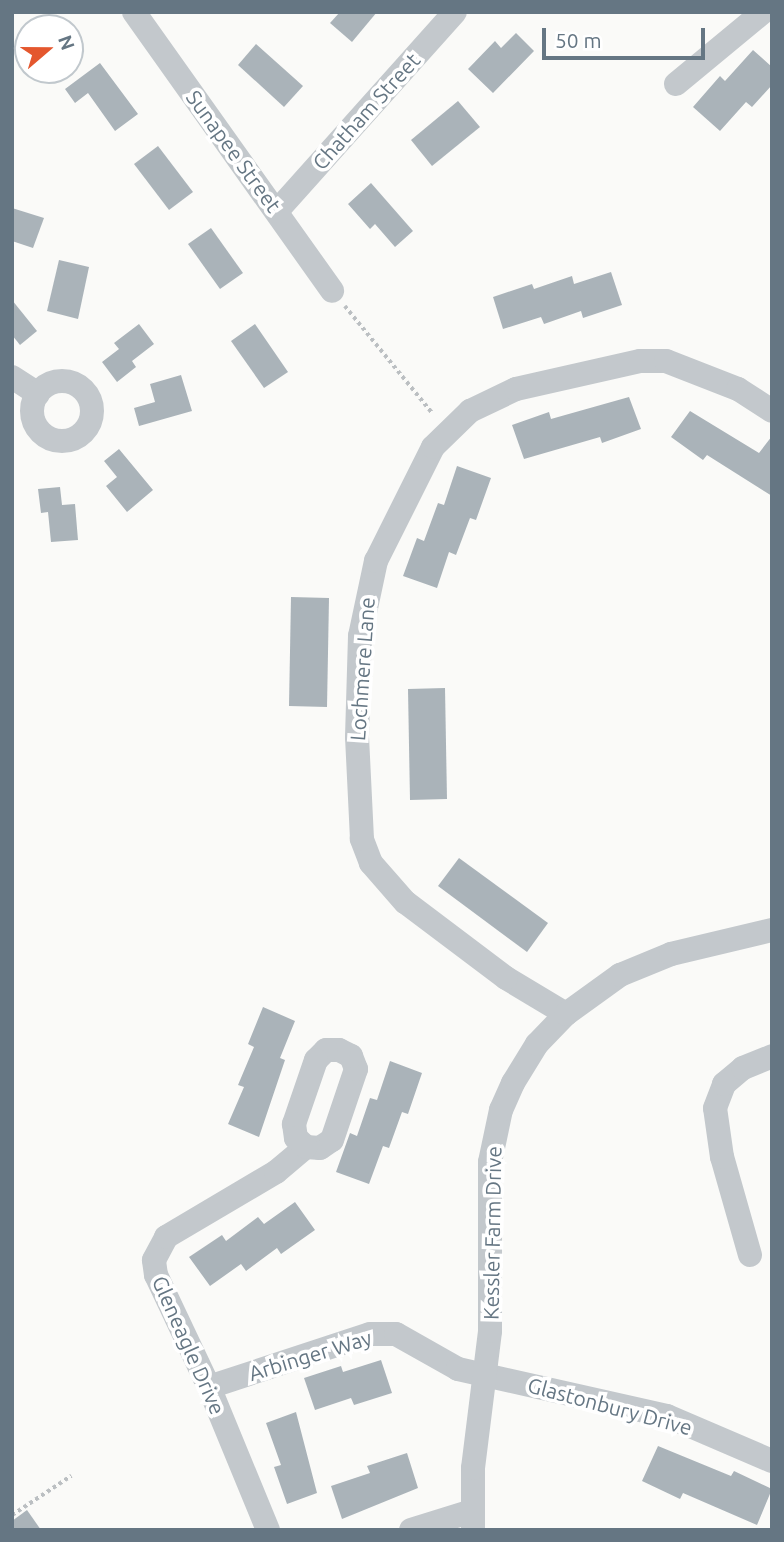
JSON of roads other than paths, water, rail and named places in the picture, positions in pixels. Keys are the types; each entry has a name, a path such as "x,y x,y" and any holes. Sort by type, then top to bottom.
{"street":[{"name":"Sunapee Street","path":"134,12 332,291"},
{"name":"Chatham Street","path":"277,211 455,12"},
{"path":"676,84 763,12"},
{"name":"Lochmere Lane","path":"566,1014 506,978 405,902 371,863 362,839 357,737 360,636 368,585 407,491 447,431 470,411 516,389 640,361 692,368 738,389 772,411"},
{"path":"12,377 38,394"},
{"name":"Kessler Farm Drive","path":"472,1520 472,1468 485,1378 492,1297 489,1187 494,1137 525,1062 566,1014 620,975 671,954 772,930"},
{"path":"750,1255 722,1157 715,1108 724,1084 743,1068 772,1056"},
{"name":"Gleneagle Drive","path":"268,1530 209,1387 156,1275 158,1247 166,1237 276,1172 306,1147"},
{"name":"Arbinger Way","path":"209,1387 382,1333 407,1338 458,1369 485,1378"},
{"name":"Glastonbury Drive","path":"485,1378 545,1386 667,1416 772,1461"},
{"path":"411,1530 472,1520"}]}
